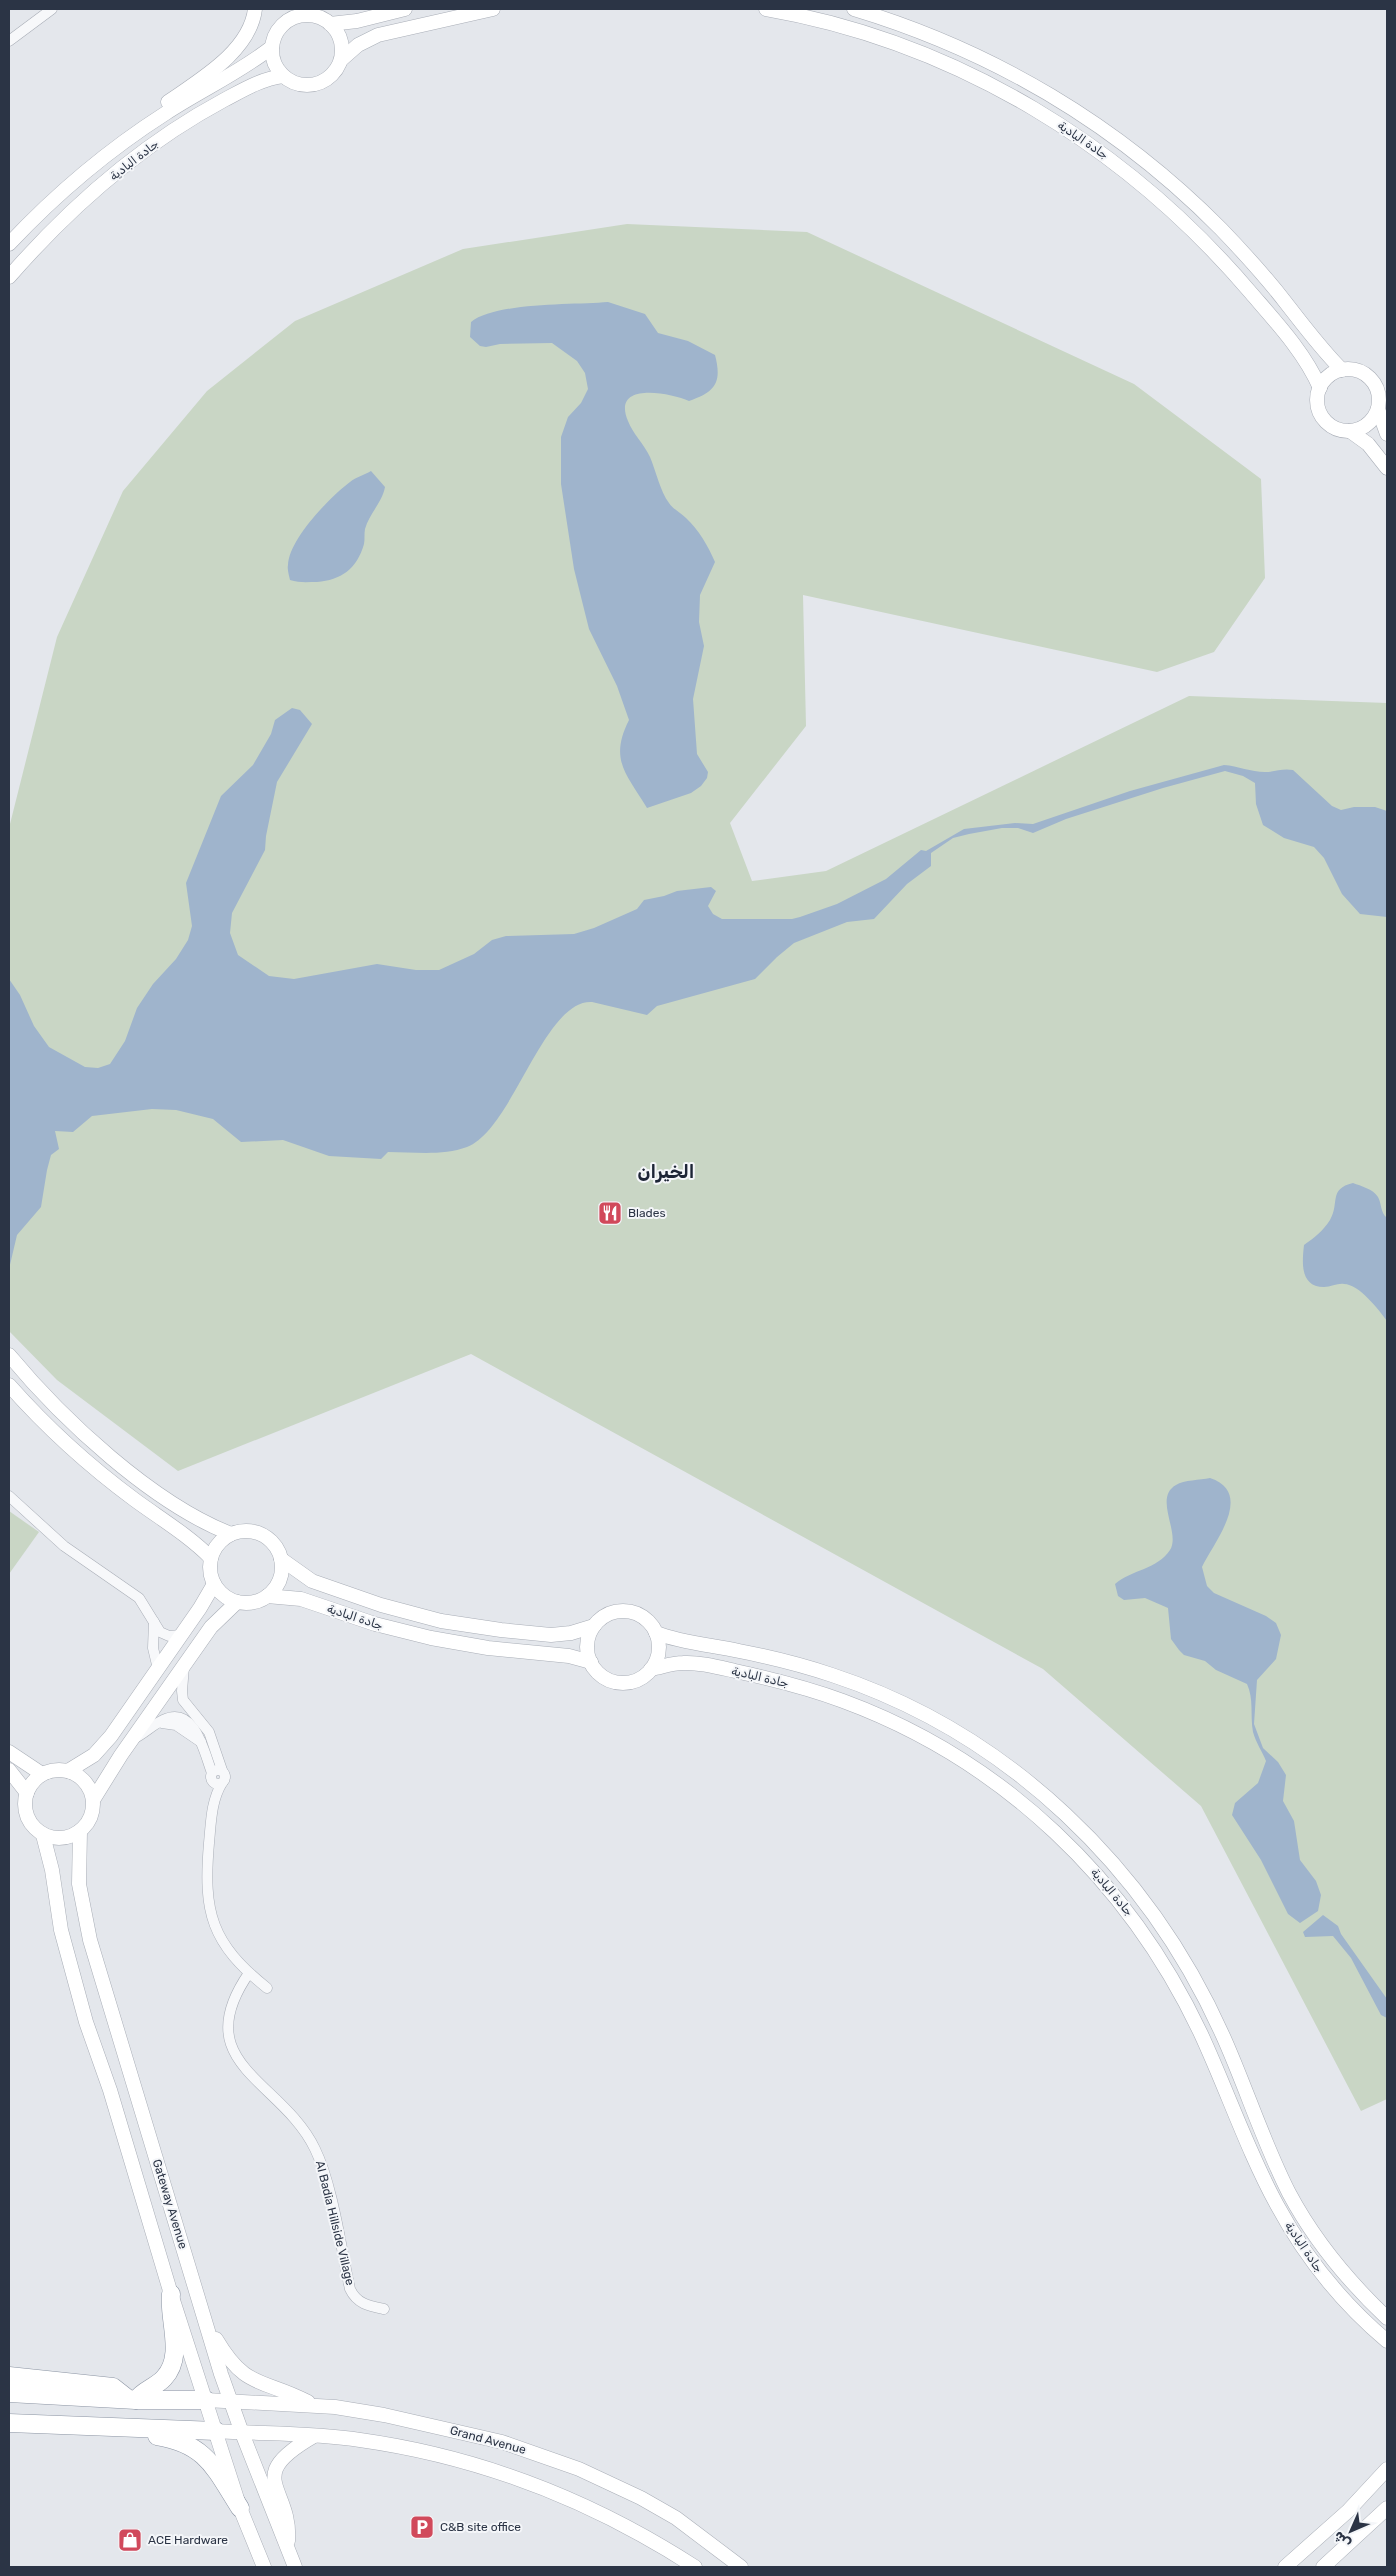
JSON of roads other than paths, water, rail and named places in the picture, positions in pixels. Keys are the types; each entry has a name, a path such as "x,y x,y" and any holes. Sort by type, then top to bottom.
{"highway":[{"path":"133,2400 163,2379 171,2368 175,2350 170,2313 171,2294"},
{"path":"9,2376 113,2387 133,2400"},
{"path":"9,2393 133,2400 206,2400"},
{"path":"9,2400 42,2396"},
{"path":"9,2424 128,2426 216,2431"},
{"path":"128,2426 146,2434 177,2439 197,2449 210,2462 240,2508"}],"street":[{"path":"9,41 52,9"},
{"path":"86,170 122,134 234,51 249,32 255,9"},
{"path":"330,24 362,20 405,9"},
{"path":"341,60 340,40 330,24 311,12 287,21 276,32 272,47 274,63 284,76 299,84 317,84 332,75 341,60 358,45 378,35 493,9"},
{"name":"جادة البادية","path":"766,9 820,20 896,43 932,57 1003,91 1079,137 1139,181 1207,243 1289,340 1310,368 1320,388"},
{"name":"جادة البادية","path":"854,9 928,34 1009,71 1078,112 1122,142 1154,168 1220,229 1254,265 1318,345 1342,370"},
{"name":"جادة البادية","path":"9,244 86,170 164,114 248,65 272,47"},
{"name":"جادة البادية","path":"9,277 83,201 155,143 199,114 253,85 284,76"},
{"path":"1387,434 1378,409 1379,397 1373,382 1362,372 1342,370 1329,376 1320,388 1318,401 1324,420 1335,428 1350,431 1368,444 1387,468"},
{"path":"1350,431 1367,424 1378,409"},
{"path":"9,1355 54,1405 113,1458 186,1513 231,1534"},
{"path":"9,1385 77,1453 137,1501 189,1537 211,1558"},
{"path":"9,1496 64,1546 139,1598 163,1634 181,1636"},
{"path":"243,1531 259,1534 273,1544 281,1558 282,1567 278,1584 267,1596 252,1602 237,1602 223,1595 214,1584 209,1569 211,1558 215,1547 231,1534 243,1531"},
{"name":"جادة البادية","path":"281,1558 303,1576 321,1584 382,1605 441,1621 551,1635 570,1633 594,1626"},
{"path":"68,1771 89,1758 103,1746 181,1636 214,1584"},
{"name":"جادة البادية","path":"267,1596 300,1599 375,1624 431,1638 488,1648 569,1656 591,1662"},
{"path":"93,1800 132,1740 211,1627 237,1602"},
{"path":"629,1612 644,1618 656,1633 658,1656 651,1669 639,1679 617,1682 601,1674 591,1662 587,1646 594,1626 612,1613 629,1612"},
{"path":"154,1622 153,1648 158,1669"},
{"name":"جادة البادية","path":"656,1633 680,1641 738,1650 783,1661 834,1676 907,1706 974,1743 1024,1777 1068,1815 1112,1860 1151,1910 1201,1990 1223,2036 1281,2175 1297,2207 1336,2263 1387,2318"},
{"name":"جادة البادية","path":"651,1669 679,1663 697,1663 780,1681 851,1704 918,1734 973,1767 1025,1805 1071,1846 1132,1917 1182,1996 1266,2184 1289,2226 1329,2282 1361,2317 1387,2341"},
{"path":"184,1666 183,1700 209,1732 215,1774 210,1798 212,1810 206,1878 209,1908 222,1942 249,1974 267,1988"},
{"path":"132,1740 159,1722 175,1718 186,1721 195,1729 215,1774"},
{"path":"918,1734 938,1736 962,1749 974,1743"},
{"path":"9,1752 42,1774"},
{"path":"9,1770 27,1793"},
{"path":"50,1771 68,1771 82,1779 92,1792 91,1818 80,1831 62,1838 44,1835 29,1821 26,1812 27,1793 33,1782 42,1774 50,1771"},
{"path":"212,1810 226,1777 215,1774"},
{"name":"Gateway Avenue","path":"80,1831 79,1884 86,1926 230,2402 295,2567"},
{"name":"Gateway Avenue","path":"44,1835 51,1862 63,1938 171,2294 240,2508 264,2567"},
{"name":"Al Badia Hillside Village","path":"249,1974 236,1993 229,2012 228,2032 232,2050 242,2066 291,2114 307,2134 323,2169 350,2289 355,2298 363,2304 384,2309"},
{"path":"206,2323 229,2360 246,2377 259,2384 289,2393 311,2404"},
{"name":"Grand Avenue","path":"206,2400 311,2404 384,2414 493,2440 544,2455 603,2479 641,2498 676,2518 741,2567"},
{"path":"216,2431 360,2440 425,2452 478,2466 527,2481 607,2516 694,2567"},
{"path":"288,2549 289,2528 276,2489 276,2470 285,2454 314,2436"},
{"path":"1285,2567 1348,2511 1387,2469"},
{"path":"1324,2567 1387,2508"}],"water":[{"path":"608,302 645,314 658,333 688,341 715,355 718,372 715,385 711,390 698,398 689,401 669,395 645,393 635,395 628,400 625,408 630,426 650,457 666,498 695,528 715,562 700,595 699,622 704,646 693,699 697,754 708,772 707,778 701,786 691,793 647,808 627,775 620,756 623,734 629,720 617,686 589,629 574,569 561,484 561,437 568,417 581,403 588,389 585,373 577,361 552,343 500,344 486,347 480,346 470,337 471,322 498,311 536,306"},
{"path":"371,471 385,487 367,524 364,544 357,560 347,572 333,579 317,582 290,580 288,567 290,555 303,531 322,508 342,489 355,479"},
{"path":"292,708 300,710 312,724 277,782 265,850 232,913 230,933 238,955 269,976 294,979 377,964 416,970 439,970 474,954 492,940 506,936 574,934 594,928 637,909 644,900 677,891 711,887 716,891 708,906 713,914 722,919 792,919 837,904 886,879 921,850 926,851 964,829 1015,823 1033,824 1130,791 1224,765 1260,772 1293,770 1332,806 1341,810 1354,807 1375,807 1387,811 1387,917 1360,914 1342,894 1324,858 1314,847 1284,838 1263,825 1256,804 1255,783 1243,776 1225,771 1163,788 1066,819 1033,833 1018,828 1002,828 953,838 931,853 931,866 907,884 874,919 847,922 794,943 755,979 657,1006 647,1015 592,1002 575,1007 559,1021 543,1042 499,1116 484,1135 467,1147 458,1150 438,1153 388,1152 381,1159 329,1156 283,1140 241,1142 213,1119 176,1110 152,1109 92,1116 73,1132 55,1131 59,1149 51,1155 41,1207 17,1235 9,1269 9,979 20,995 34,1026 49,1047 85,1067 98,1068 110,1064 125,1041 137,1008 153,984 176,959 188,940 192,926 186,883 221,796 253,765 271,734 275,720"},
{"path":"1353,1183 1367,1188 1376,1194 1383,1213 1387,1218 1387,1321 1368,1298 1356,1288 1342,1284 1327,1287 1316,1286 1310,1283 1304,1273 1304,1245 1318,1234 1330,1220 1337,1193 1340,1189"},
{"path":"1210,1478 1223,1485 1229,1495 1230,1506 1222,1532 1202,1567 1207,1586 1214,1593 1266,1616 1276,1623 1281,1635 1276,1659 1257,1680 1254,1724 1263,1748 1278,1762 1286,1775 1283,1801 1294,1821 1300,1860 1316,1881 1321,1895 1318,1911 1300,1923 1288,1914 1261,1860 1232,1815 1235,1803 1258,1783 1266,1761 1253,1732 1251,1701 1247,1684 1216,1670 1205,1661 1184,1655 1171,1639 1168,1608 1145,1598 1124,1600 1118,1596 1115,1584 1121,1579 1159,1561 1170,1550 1172,1535 1167,1498 1170,1491 1176,1485 1183,1482"},
{"path":"1323,1915 1338,1926 1341,1934 1387,1999 1387,2018 1381,2015 1351,1958 1333,1936 1305,1937 1303,1932"}],"place":[{"name":"Blades","path":"610,1213"},
{"name":"C&B site office","path":"422,2527"},
{"name":"ACE Hardware","path":"130,2540"}],"district":[{"name":"الخيران","path":"666,1172"}]}
